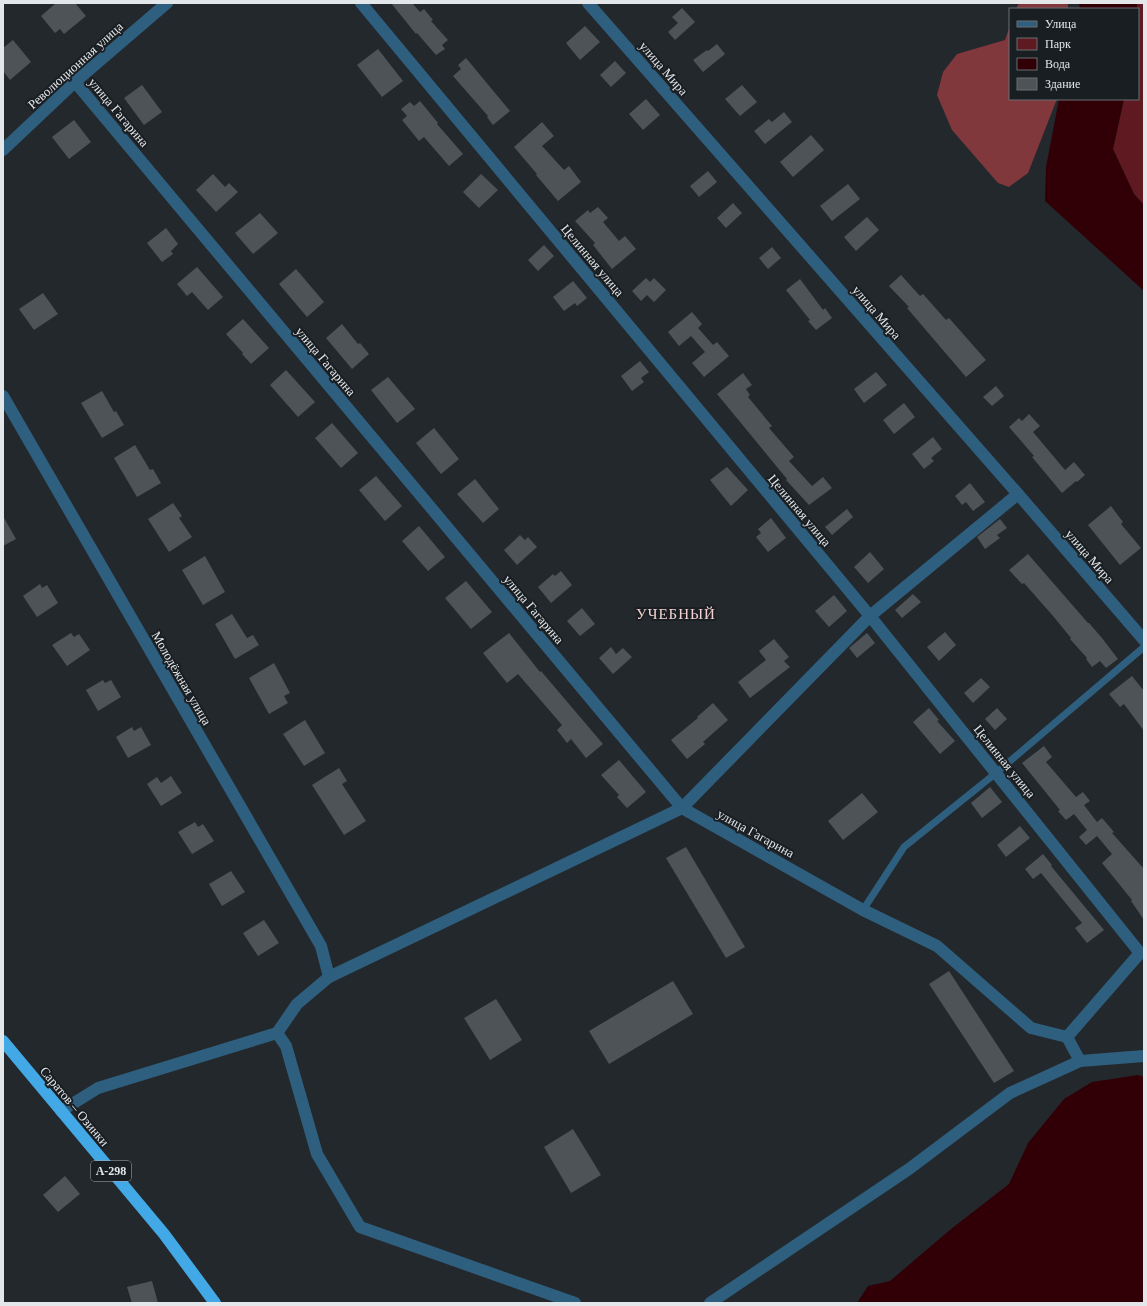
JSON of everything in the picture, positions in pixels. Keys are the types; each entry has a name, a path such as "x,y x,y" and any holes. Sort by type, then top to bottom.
{"highway":[{"name":"Саратов – Озинки","path":"3,1041 164,1234 214,1303"}],"street":[{"name":"Революционная улица","path":"3,150 75,82 167,3"},
{"name":"Целинная улица","path":"361,3 870,616 1140,953 1067,1037"},
{"name":"улица Мира","path":"588,3 1144,640"},
{"name":"улица Гагарина","path":"75,82 682,808 863,910 937,946 1031,1028 1067,1037"},
{"name":"Молодёжная улица","path":"3,396 322,946 329,977"},
{"path":"61,1111 98,1088 277,1033 297,1004 329,977 682,808 870,616 1018,494"},
{"path":"277,1033 286,1046 317,1154 360,1227 575,1303"},
{"path":"1067,1037 1080,1061"},
{"path":"710,1303 909,1169 1010,1093 1080,1061 1144,1056"}],"lane":[{"path":"863,910 904,847 996,773 1144,647"}],"green space":[{"path":"1137,3 1144,3 1144,205 1134,194 1113,149 1124,100 1139,100 1139,8 1137,8"}],"shaded area":[{"path":"1019,3 1068,3 1068,8 1016,8"},
{"path":"1009,29 1009,100 1057,100 1028,173 1009,187 998,183 952,130 937,95 943,72 957,54 1005,40"}],"water":[{"path":"1079,3 1137,3 1137,8 1080,8"},
{"path":"1059,100 1124,100 1113,149 1134,194 1144,205 1144,291 1045,201 1046,167"},
{"path":"1138,1075 1144,1077 1144,1303 857,1303 868,1286 890,1281 951,1229 1009,1184 1028,1143 1064,1099 1092,1082"}],"building":[{"path":"56,3 75,3 86,16 64,34 60,29 55,33 41,16"},
{"path":"391,3 412,3 420,12 424,9 433,20 431,21 448,40 442,45 445,49 436,55 417,33 416,34"},
{"path":"682,8 695,22 675,40 668,32 678,23 672,17"},
{"path":"585,26 600,42 580,60 566,43"},
{"path":"13,40 31,62 10,80 3,71 3,48"},
{"path":"717,44 725,54 703,72 693,60"},
{"path":"378,49 403,81 382,97 357,65"},
{"path":"466,58 510,111 493,125 487,117 488,116 453,76 461,69 458,65"},
{"path":"615,61 626,73 611,87 600,75"},
{"path":"142,85 162,112 144,125 124,98"},
{"path":"742,85 757,102 740,116 725,99"},
{"path":"646,99 660,115 643,130 629,114"},
{"path":"420,101 438,123 437,124 463,154 449,166 424,137 419,141 402,120 407,116 401,109 410,102 414,106"},
{"path":"784,112 792,122 765,144 754,131 769,119 772,122"},
{"path":"74,120 91,142 69,159 52,137"},
{"path":"542,122 554,136 542,146 564,170 569,166 581,182 558,201 514,147"},
{"path":"811,135 824,150 793,177 780,162"},
{"path":"708,171 717,182 699,197 690,186"},
{"path":"213,174 225,187 229,183 238,192 216,212 196,190"},
{"path":"481,174 498,190 479,208 463,192"},
{"path":"848,184 860,199 832,221 820,206"},
{"path":"733,203 742,213 726,228 717,218"},
{"path":"598,207 608,218 603,222 619,241 625,236 636,249 612,269 593,245 595,243 575,221 588,210 590,213"},
{"path":"260,213 278,233 253,254 235,233"},
{"path":"867,217 879,230 856,251 844,237"},
{"path":"166,228 178,244 171,251 173,254 162,262 147,243"},
{"path":"544,245 554,256 538,271 528,260"},
{"path":"772,247 781,258 768,269 759,258"},
{"path":"197,267 223,297 208,310 192,292 187,296 177,284"},
{"path":"296,269 324,302 307,317 279,284"},
{"path":"901,275 920,296 923,294 946,320 949,318 986,360 966,377 907,308 909,307 889,286"},
{"path":"646,278 650,282 654,278 666,290 654,302 647,295 641,301 632,291"},
{"path":"800,279 823,310 825,308 832,318 816,330 786,290"},
{"path":"573,281 587,298 577,306 575,303 564,311 553,297"},
{"path":"43,293 58,314 34,330 19,309"},
{"path":"692,312 702,324 698,328 713,345 717,342 729,356 704,377 692,363 705,352 691,336 679,346 668,332"},
{"path":"243,319 269,348 251,364 226,334"},
{"path":"342,324 358,344 360,343 369,354 352,369 326,338"},
{"path":"640,361 649,372 641,378 644,382 632,391 621,376"},
{"path":"286,370 315,402 298,417 270,385"},
{"path":"876,372 887,385 864,403 854,389"},
{"path":"743,373 752,385 746,389 750,395 748,397 772,426 769,428 794,457 789,461 812,486 823,477 832,488 809,505 786,480 787,479 717,394"},
{"path":"388,377 415,409 397,423 371,390"},
{"path":"996,386 1004,396 992,406 983,397"},
{"path":"102,391 114,412 116,411 124,425 102,438 81,403"},
{"path":"904,403 915,417 894,434 883,420"},
{"path":"1029,414 1040,426 1033,432 1065,470 1074,462 1085,475 1062,493 1032,457 1034,456 1009,427 1019,418 1022,421"},
{"path":"332,423 358,453 341,468 315,438"},
{"path":"434,428 459,459 441,474 416,443"},
{"path":"933,437 942,449 931,458 934,461 924,469 912,454"},
{"path":"135,445 150,470 153,469 161,483 137,497 114,458"},
{"path":"727,467 748,490 731,506 710,480"},
{"path":"376,476 402,506 385,521 359,490"},
{"path":"475,479 499,509 483,523 457,494"},
{"path":"970,483 985,502 973,511 966,502 962,505 955,496"},
{"path":"173,503 182,516 179,518 192,537 169,552 148,519"},
{"path":"1111,506 1123,522 1121,524 1141,548 1120,565 1088,525"},
{"path":"847,509 853,517 832,535 825,527"},
{"path":"3,516 16,539 3,546"},
{"path":"771,518 786,538 768,552 756,537 761,533 758,529"},
{"path":"1000,519 1007,528 997,535 1000,538 985,549 977,537"},
{"path":"419,526 445,557 428,571 402,541"},
{"path":"520,535 525,540 528,537 537,547 517,565 504,550"},
{"path":"870,552 884,569 868,583 854,567"},
{"path":"1028,554 1102,638 1118,659 1106,668 1100,661 1092,667 1086,659 1087,658 1070,639 1071,638 1053,616 1024,583 1022,584 1009,570"},
{"path":"205,556 225,592 203,605 182,570"},
{"path":"561,571 572,585 551,603 538,587 553,574 555,576"},
{"path":"466,581 492,612 471,629 445,598"},
{"path":"40,584 42,588 47,585 58,603 37,617 23,596"},
{"path":"913,594 921,602 902,618 895,610"},
{"path":"834,595 847,611 829,627 815,611"},
{"path":"582,608 595,624 580,636 567,621"},
{"path":"232,614 247,638 253,635 259,645 235,659 215,624"},
{"path":"945,632 956,645 939,661 927,647"},
{"path":"71,633 74,637 79,634 90,650 67,666 52,645"},
{"path":"509,633 540,672 541,671 603,744 586,758 571,739 567,743 557,730 562,725 518,674 507,683 483,653"},
{"path":"867,633 875,643 857,658 849,648"},
{"path":"774,639 789,657 784,661 790,667 750,698 738,682 766,660 759,651"},
{"path":"611,647 616,654 623,648 632,657 613,674 599,658"},
{"path":"274,663 290,693 284,696 288,703 269,714 249,678"},
{"path":"1132,676 1144,691 1144,731 1124,704 1120,707 1109,694"},
{"path":"981,678 990,687 973,703 964,693"},
{"path":"103,680 105,683 111,680 121,697 98,711 86,690"},
{"path":"713,703 728,720 703,742 705,744 687,759 671,740 698,718 697,717"},
{"path":"929,708 939,720 937,721 955,741 940,754 913,722"},
{"path":"997,708 1007,719 995,730 985,719"},
{"path":"305,720 325,753 304,766 283,734"},
{"path":"132,727 134,731 141,727 151,745 128,758 116,737"},
{"path":"1044,746 1052,757 1046,762 1076,797 1083,792 1090,801 1084,805 1097,822 1102,818 1114,832 1112,833 1144,869 1144,920 1131,901 1132,900 1102,863 1112,854 1097,836 1086,845 1079,837 1087,830 1074,814 1066,820 1058,811 1060,810 1022,763"},
{"path":"619,760 646,792 627,808 617,797 619,795 601,775"},
{"path":"339,768 347,781 342,784 366,821 344,835 312,785"},
{"path":"171,776 182,793 161,806 147,784 157,777 161,783"},
{"path":"990,787 1002,802 982,818 971,803"},
{"path":"862,793 878,812 843,840 828,821"},
{"path":"195,822 198,827 203,824 214,841 192,854 178,832"},
{"path":"1020,826 1030,838 1006,857 997,845"},
{"path":"686,847 745,947 726,958 666,858"},
{"path":"1043,854 1052,865 1051,866 1104,930 1087,943 1075,928 1082,923 1041,873 1033,879 1025,869"},
{"path":"231,871 245,892 222,906 209,884"},
{"path":"264,920 279,943 258,956 243,933"},
{"path":"949,971 1014,1071 994,1083 929,984"},
{"path":"673,981 693,1014 609,1064 589,1031"},
{"path":"496,999 522,1040 490,1060 464,1018"},
{"path":"573,1129 601,1175 571,1193 544,1147"},
{"path":"65,1176 80,1194 58,1212 43,1195"},
{"path":"152,1281 158,1303 132,1303 127,1287"}],"district":[{"name":"УЧЕБНЫЙ","path":"676,614"}]}
